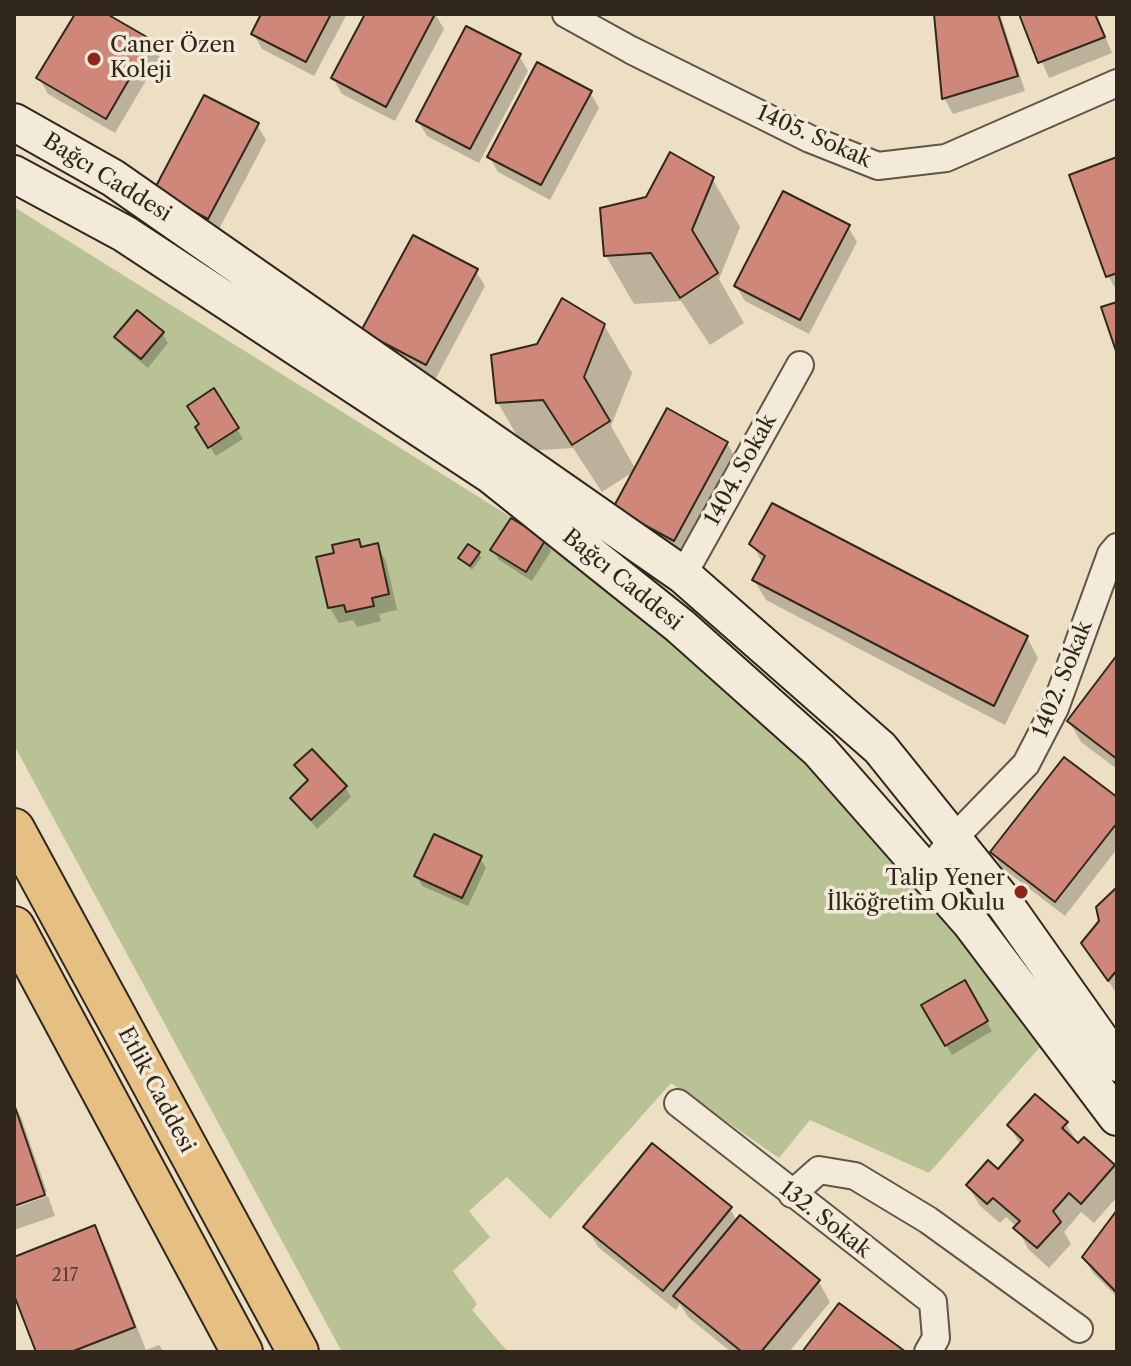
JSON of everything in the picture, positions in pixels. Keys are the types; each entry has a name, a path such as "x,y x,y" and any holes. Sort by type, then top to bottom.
{"main road":[{"name":"Bağcı Caddesi","path":"14,122 113,178 683,575 880,748 999,896 1117,1063"},
{"name":"Bağcı Caddesi","path":"14,174 125,234 491,475 680,626 819,750 970,922 1117,1117"},
{"name":"Etlik Caddesi","path":"14,829 298,1352"},
{"path":"14,927 242,1352"}],"street":[{"name":"1405. Sokak","path":"566,14 631,50 810,139 878,166 946,158 1117,83"},
{"name":"1404. Sokak","path":"683,575 800,365"},
{"name":"1402. Sokak","path":"927,872 953,839 1026,764 1055,708 1111,554 1117,547"},
{"name":"132. Sokak","path":"678,1103 933,1302 936,1338 928,1352"},
{"path":"792,1194 819,1170 855,1176 928,1220 1079,1329"}],"green space":[{"path":"14,207 546,539 739,699 904,859 932,893 1040,1047 929,1173 810,1120 779,1158 671,1083 550,1219 507,1177 469,1211 490,1237 453,1271 477,1304 472,1310 508,1352 342,1352 14,745"}],"building":[{"name":"Caner Özen Koleji","path":"75,14 107,14 152,40 106,119 36,78"},
{"path":"261,14 331,14 306,62 251,34"},
{"path":"365,14 435,14 386,107 331,78"},
{"path":"934,14 998,14 1018,76 942,99"},
{"path":"1019,14 1095,14 1105,37 1038,63"},
{"path":"466,26 521,54 470,149 416,121"},
{"path":"537,62 592,91 541,185 487,157"},
{"path":"204,95 259,123 208,219 154,190"},
{"path":"670,152 714,177 692,230 718,273 680,298 651,253 604,256 600,208 646,197"},
{"path":"1117,157 1117,273 1106,277 1069,175"},
{"path":"783,191 850,225 800,320 734,286"},
{"path":"413,235 478,269 426,365 361,331"},
{"path":"562,298 605,324 584,377 610,421 572,445 543,400 496,403 491,355 537,344"},
{"path":"1117,302 1117,354 1101,307"},
{"path":"137,310 164,332 141,359 114,337"},
{"path":"214,388 239,428 208,448 195,427 199,424 187,406"},
{"path":"667,408 728,442 674,541 613,508"},
{"path":"772,503 1028,636 994,706 752,580 765,556 749,544"},
{"path":"511,518 546,539 526,572 490,550"},
{"path":"359,539 361,547 378,543 389,594 372,598 374,606 346,612 344,605 328,608 316,557 334,553 332,545"},
{"path":"468,544 480,552 470,566 458,558"},
{"path":"1117,655 1117,759 1067,721"},
{"path":"312,749 347,786 311,820 290,798 308,780 294,765"},
{"path":"1064,757 1117,797 1117,823 1055,902 990,852"},
{"path":"434,834 482,856 462,898 414,876"},
{"path":"1117,887 1117,970 1108,981 1081,943 1099,921 1096,907"},
{"path":"965,980 988,1021 945,1046 921,1005"},
{"path":"1035,1094 1068,1122 1062,1128 1078,1143 1084,1137 1115,1165 1081,1204 1069,1193 1053,1211 1061,1222 1037,1248 1013,1228 1020,1221 993,1198 987,1204 966,1185 988,1160 998,1169 1023,1140 1007,1125"},
{"path":"14,1104 45,1195 14,1206"},
{"path":"652,1143 732,1207 663,1291 583,1227"},
{"path":"1117,1210 1117,1293 1082,1257"},
{"path":"740,1215 820,1280 761,1352 742,1352 673,1296"},
{"path":"95,1225 135,1327 71,1352 36,1352 14,1295 14,1257"},
{"path":"839,1303 906,1352 802,1352"}],"place":[{"name":"Caner Özen Koleji","path":"94,59"},
{"name":"Talip Yener İlköğretim Okulu","path":"1021,892"}]}
